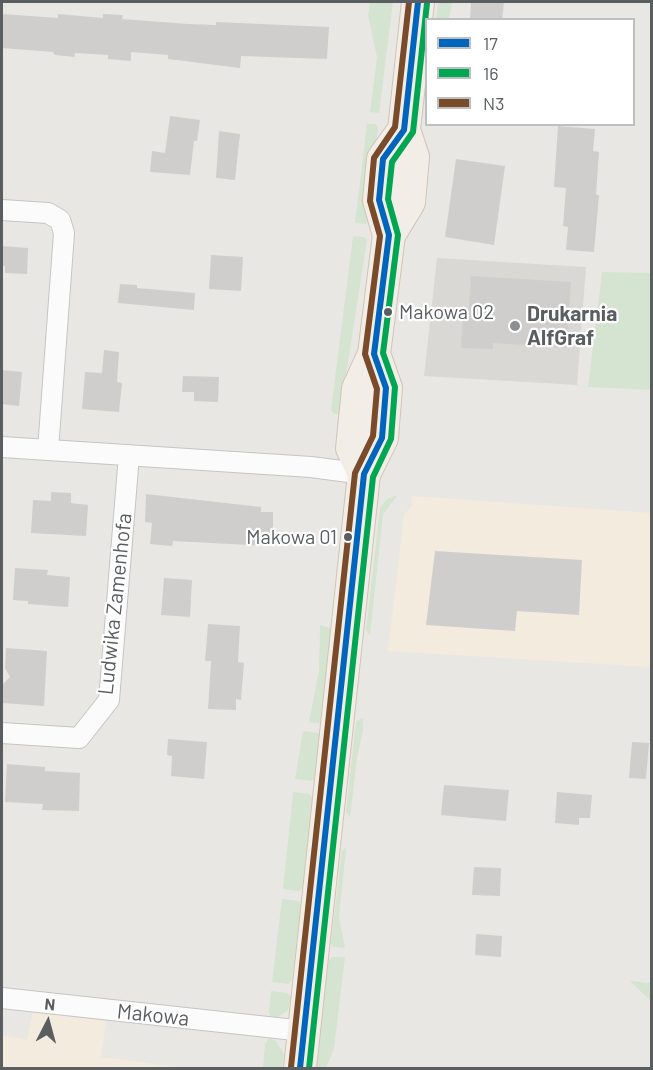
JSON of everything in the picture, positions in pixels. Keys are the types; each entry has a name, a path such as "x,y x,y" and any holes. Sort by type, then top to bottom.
{"main road":[{"path":"300,1068 364,474 352,448 354,425 358,389 374,354 389,235 409,202 413,158 404,130 418,2"}],"street":[{"path":"2,210 48,213 60,220 64,233 48,450"},
{"path":"2,447 311,467 364,474"},
{"name":"Ludwika Zamenhofa","path":"2,733 80,738 109,700 129,455"},
{"name":"Makowa","path":"2,998 304,1031"}],"shaded area":[{"path":"437,258 586,267 577,385 424,376"},
{"path":"412,496 651,513 651,667 388,651 404,515 412,506"},
{"path":"33,1012 106,1021 101,1057 183,1068 2,1068 2,1035 27,1040"}],"green space":[{"path":"370,2 393,2 379,113 370,112 377,57 368,15"},
{"path":"438,2 452,2 449,18 436,18"},
{"path":"367,124 375,124 378,127 369,221 366,224 355,223"},
{"path":"353,236 364,237 367,240 340,414 334,414 331,410"},
{"path":"602,272 651,273 651,390 588,387"},
{"path":"398,495 383,514 370,635 366,630 380,508 387,499"},
{"path":"320,625 332,629 322,720 319,723 309,722 319,671"},
{"path":"363,718 350,817 346,812 356,722"},
{"path":"303,731 318,733 320,736 315,779 312,781 295,779"},
{"path":"293,792 310,794 313,799 303,888 299,891 283,889"},
{"path":"346,848 339,917 345,948 333,947 331,943 342,851"},
{"path":"282,899 299,901 301,905 292,980 289,984 272,982"},
{"path":"345,957 334,1049 326,1068 316,1068 329,959"},
{"path":"630,981 651,983 651,1001"},
{"path":"271,991 287,993 291,997 288,1010 278,1017 271,1018 269,1011"},
{"path":"269,1038 276,1041 284,1054 282,1068 263,1068 265,1044"}],"building":[{"path":"471,2 504,2 502,18 470,18"},
{"path":"2,14 58,18 58,14 103,18 103,14 123,15 122,19 188,24 216,25 216,22 329,27 327,59 241,56 240,68 168,59 168,55 131,52 131,61 108,59 108,55 75,53 74,57 55,55 53,52 2,48"},
{"path":"170,116 200,120 197,141 194,141 190,175 150,172 152,151 165,153"},
{"path":"558,126 595,129 593,151 599,152 596,195 599,195 594,252 566,250 568,227 563,226 566,188 554,187"},
{"path":"219,131 240,134 235,180 216,178"},
{"path":"456,159 505,166 494,245 445,237"},
{"path":"2,246 28,248 27,274 5,273 5,266 2,266"},
{"path":"211,255 243,257 241,291 209,289"},
{"name":"Drukarnia AlfGraf","path":"471,276 571,282 567,348 493,343 493,349 461,348 463,308 469,308"},
{"path":"120,284 137,285 137,288 195,293 194,310 118,303"},
{"path":"104,350 119,352 117,382 122,383 119,412 82,409 85,372 102,373"},
{"path":"2,370 22,372 19,406 2,404"},
{"path":"183,376 219,377 218,402 194,401 194,392 182,392"},
{"path":"51,492 71,493 71,503 88,505 86,536 31,533 33,500 51,501"},
{"path":"146,494 261,507 261,512 273,512 273,536 270,536 269,546 173,541 172,546 150,544 152,523 145,522"},
{"path":"435,551 582,560 579,615 517,611 515,631 426,625"},
{"path":"15,568 48,570 47,575 70,577 68,607 28,604 28,601 13,600"},
{"path":"164,578 192,580 190,617 161,615"},
{"path":"208,624 240,626 238,662 244,663 241,700 236,699 236,710 208,709 211,661 205,661"},
{"path":"6,648 47,651 44,706 3,703 3,684 10,677 5,668"},
{"path":"168,739 207,742 204,779 171,776 172,756 167,755"},
{"path":"632,742 649,743 646,779 629,778"},
{"path":"7,764 45,767 45,771 80,773 79,811 42,810 43,804 5,802"},
{"path":"444,785 509,790 506,821 441,815"},
{"path":"557,792 592,795 590,818 579,818 579,825 555,823"},
{"path":"474,867 501,868 500,896 472,895"},
{"path":"476,934 502,936 501,957 475,955"}],"transit line":[{"name":"N3","path":"291,1067 355,473 373,436 377,389 365,354 380,236 370,201 374,158 395,127 409,2"},
{"name":"17","path":"300,1068 364,474 382,438 386,388 374,354 389,235 379,200 383,159 404,130 418,2"},
{"name":"16","path":"425,18 427,3"},
{"name":"16","path":"309,1068 373,477 391,439 395,387 383,353 398,235 388,199 392,162 413,132 425,21"}],"place":[{"name":"Makowa 02","path":"388,312"},
{"name":"Drukarnia AlfGraf","path":"515,326"},
{"name":"Makowa 01","path":"348,537"}]}
